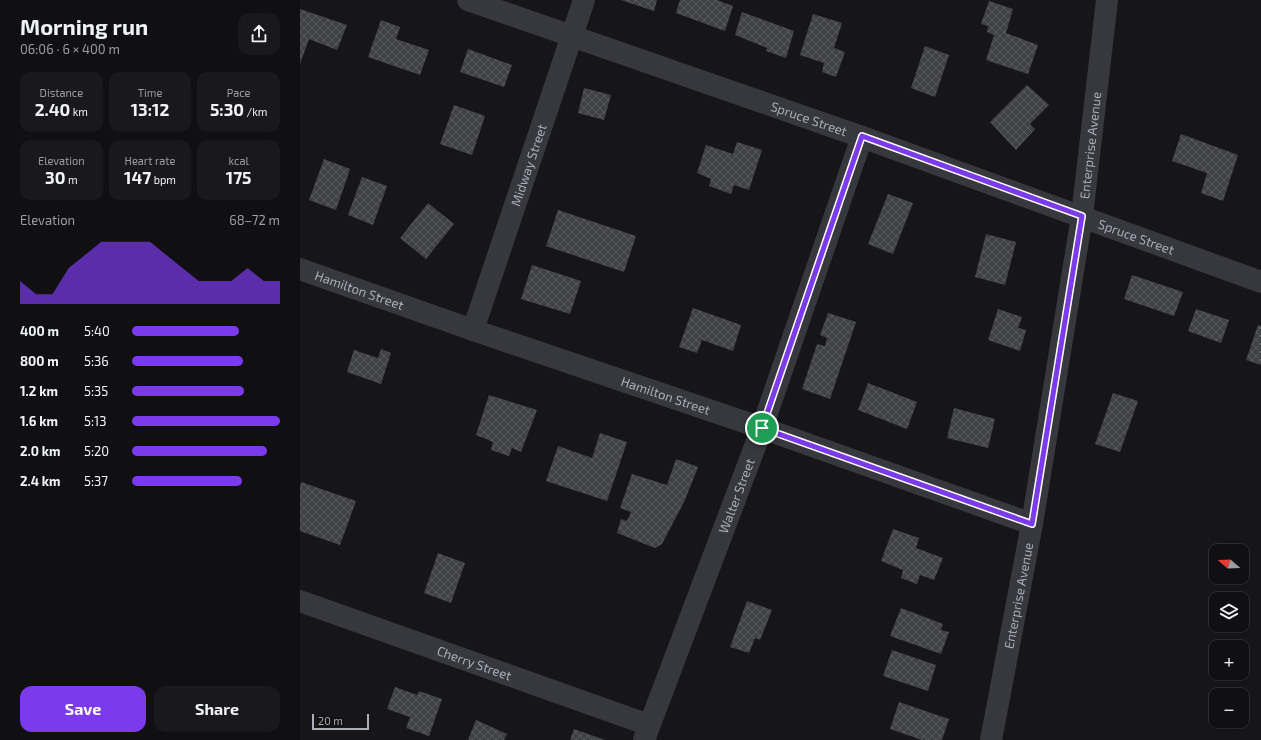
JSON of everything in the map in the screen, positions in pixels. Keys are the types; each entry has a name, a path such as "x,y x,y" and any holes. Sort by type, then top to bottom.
{"street":[{"name":"Spruce Street","path":"468,0 862,136 1261,282"},
{"name":"Midway Street","path":"473,330 584,0"},
{"name":"Enterprise Avenue","path":"990,740 1032,524 1082,216 1107,0"},
{"name":"Walter Street","path":"646,733 762,428 862,136"},
{"name":"Hamilton Street","path":"300,269 473,330 762,428 1032,524"},
{"name":"Cherry Street","path":"300,601 646,733"}],"building":[{"path":"621,0 657,0 654,11"},
{"path":"680,0 717,0 733,6 725,31 676,13"},
{"path":"989,1 1013,9 1006,33 1038,45 1028,74 986,60 994,35 987,32 988,26 981,24"},
{"path":"300,9 347,25 337,50 309,39 300,64"},
{"path":"742,12 794,31 786,58 766,51 767,48 735,35"},
{"path":"813,14 842,23 834,48 845,52 836,77 822,72 824,63 800,55"},
{"path":"381,20 400,27 396,39 429,50 420,75 368,57"},
{"path":"925,46 949,55 935,97 911,88"},
{"path":"468,49 512,65 504,87 460,72"},
{"path":"1027,85 1049,105 1030,124 1035,129 1016,150 990,122"},
{"path":"584,88 611,95 604,120 578,113"},
{"path":"454,105 485,116 472,155 440,144"},
{"path":"1181,134 1238,155 1223,201 1201,193 1207,173 1172,161"},
{"path":"737,142 762,150 749,190 734,185 731,194 709,186 711,179 697,173 706,145 733,154"},
{"path":"324,159 350,169 336,210 309,200"},
{"path":"362,177 387,186 373,225 348,215"},
{"path":"888,194 913,203 893,254 868,244"},
{"path":"428,203 454,224 426,259 400,238"},
{"path":"558,210 636,236 624,272 546,246"},
{"path":"986,234 1016,242 1005,285 975,277"},
{"path":"532,265 581,281 570,314 521,299"},
{"path":"1132,275 1183,292 1174,316 1124,299"},
{"path":"693,308 741,325 733,351 702,340 697,353 679,347"},
{"path":"998,309 1022,317 1018,328 1026,330 1020,351 988,340"},
{"path":"1196,309 1229,320 1221,343 1188,331"},
{"path":"828,313 856,322 830,399 802,389 817,344 825,346 827,338 820,335"},
{"path":"1258,325 1261,326 1261,365 1246,360"},
{"path":"381,349 391,353 381,384 347,372 354,350 378,358"},
{"path":"868,383 917,402 907,429 858,410"},
{"path":"1113,393 1138,401 1120,452 1095,444"},
{"path":"489,395 537,410 521,452 512,448 509,456 491,450 493,442 476,435"},
{"path":"954,408 995,419 988,448 947,438"},
{"path":"600,433 627,442 607,501 546,481 558,446 592,458"},
{"path":"676,459 698,467 685,500 662,544 655,548 617,533 621,519 627,521 631,512 620,508 632,474 667,485"},
{"path":"301,482 356,501 340,545 300,531"},
{"path":"893,529 919,538 916,548 943,558 934,580 920,575 917,584 901,578 903,570 881,561"},
{"path":"438,553 465,563 451,603 424,593"},
{"path":"747,601 772,610 760,640 755,638 749,653 730,647"},
{"path":"901,608 943,624 941,630 949,632 941,654 890,636"},
{"path":"892,650 936,665 928,691 883,676"},
{"path":"395,687 417,695 419,691 442,699 429,736 406,728 410,717 387,709"},
{"path":"899,702 949,719 942,740 922,740 890,729"},
{"path":"476,720 507,734 504,740 468,740"},
{"path":"574,729 605,740 570,740"}],"route":[{"path":"862,136 1082,216 1032,524 762,428 862,136"}]}
